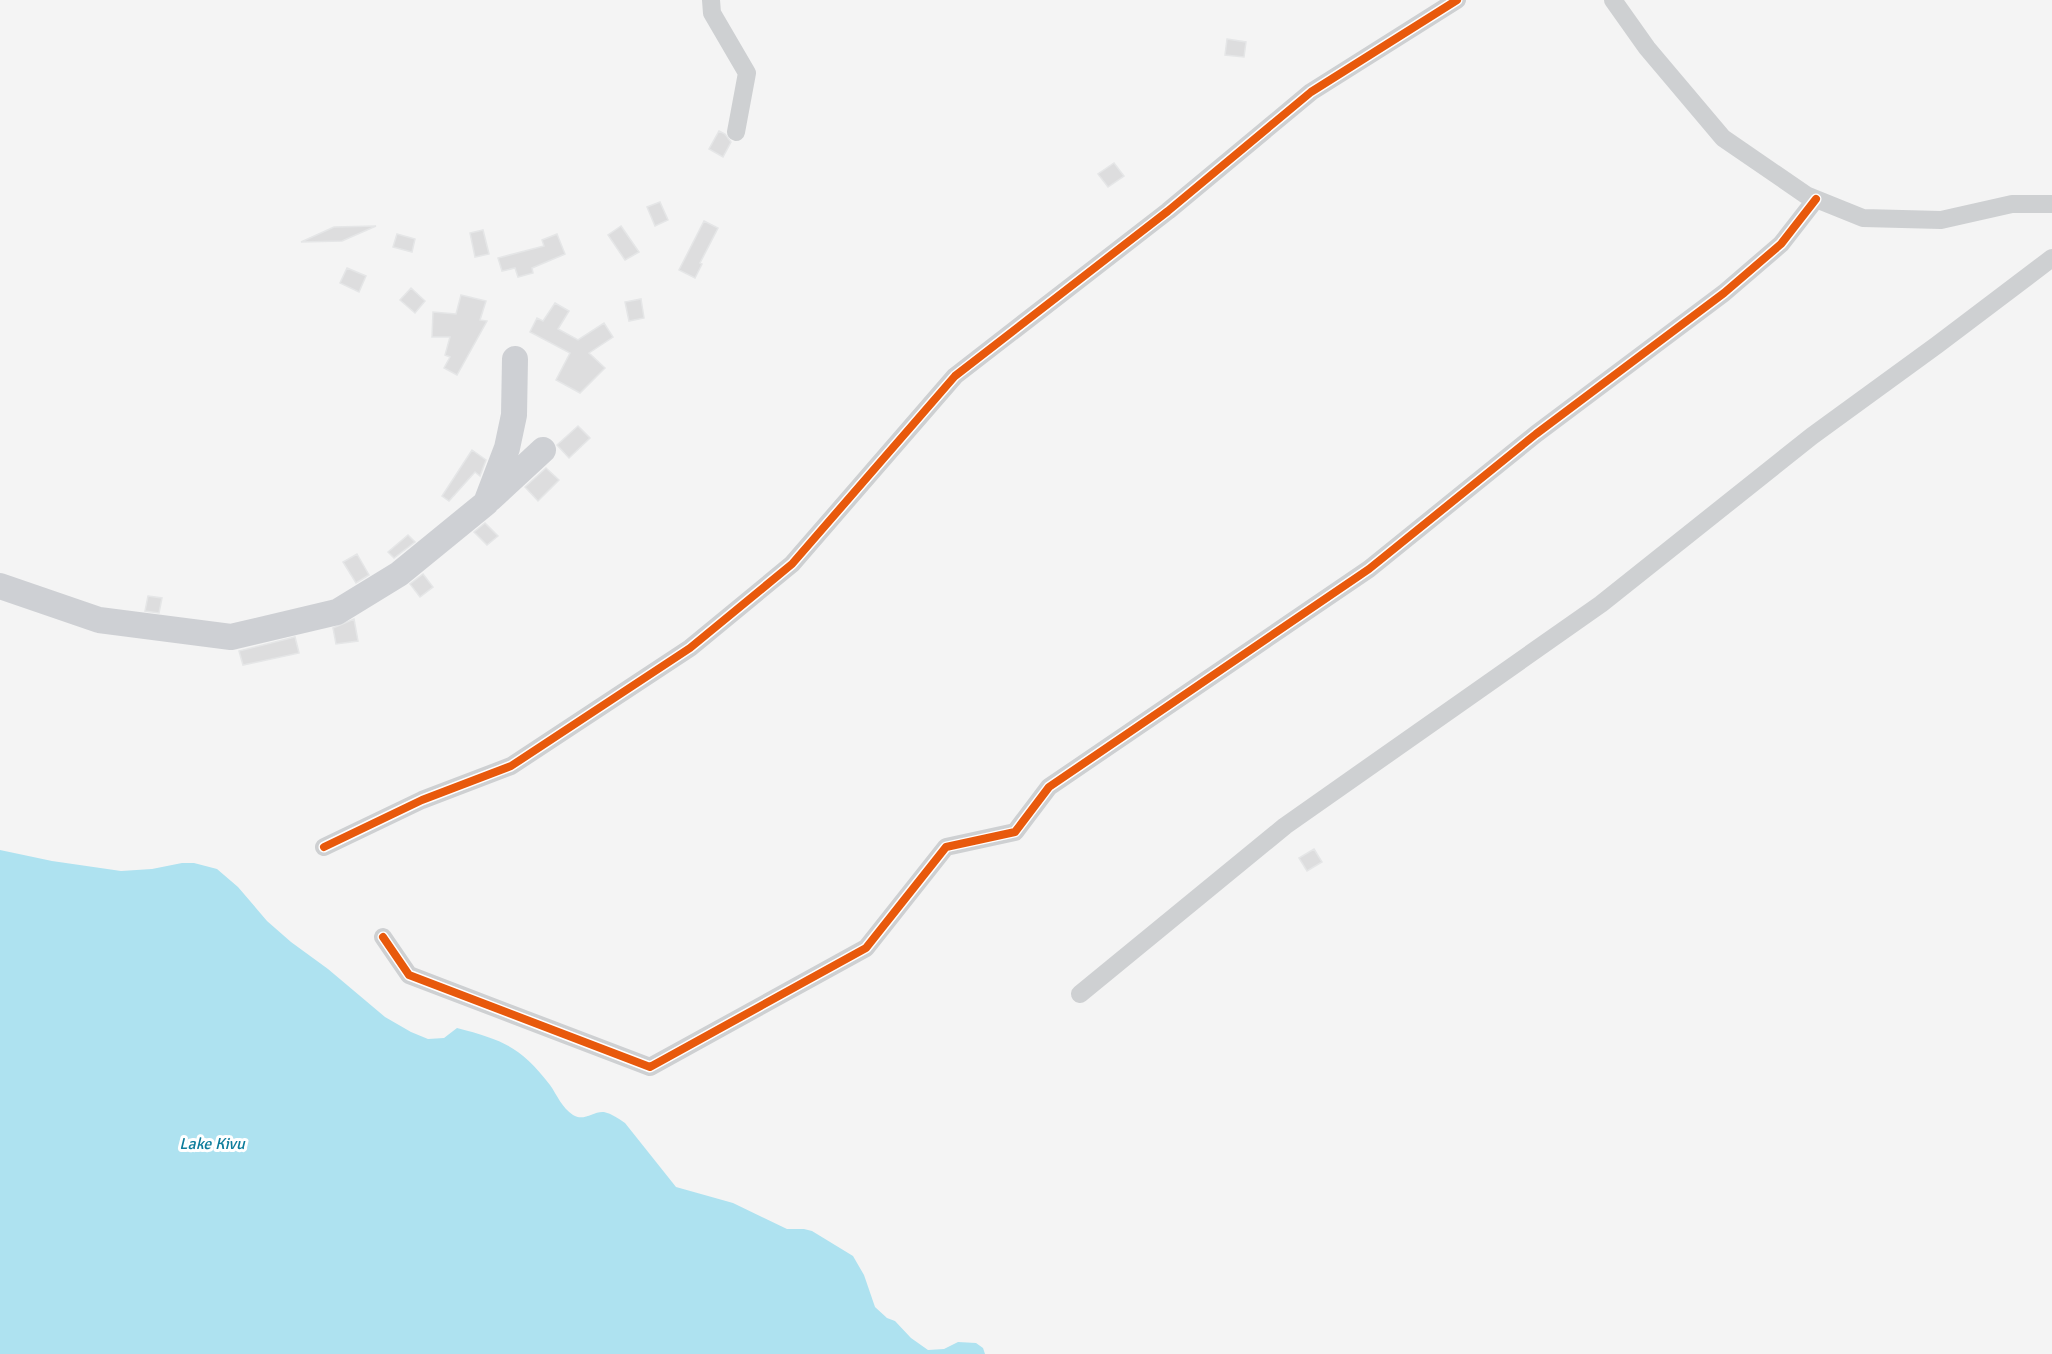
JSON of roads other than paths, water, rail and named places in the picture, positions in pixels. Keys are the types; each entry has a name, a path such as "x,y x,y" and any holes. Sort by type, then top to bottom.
{"street":[{"path":"711,0 711,13 747,73 736,132"},
{"path":"324,847 422,800 511,766 690,648 792,564 955,376 1168,211 1311,92 1458,0"},
{"path":"1613,0 1647,48 1724,138 1806,195 1863,218 1941,220 2012,204 2052,204"},
{"path":"383,937 409,975 650,1067 866,948 946,847 1015,832 1049,787 1369,569 1536,434 1724,293 1780,244 1816,199"},
{"path":"1080,994 1285,826 1601,604 1812,436 2052,258"},
{"path":"486,503 507,448 514,415 515,359"},
{"path":"0,586 99,620 231,636 337,612 399,574 486,503 543,450"}],"water":[{"name":"Lake Kivu","path":"0,850 52,861 121,871 152,869 182,863 194,863 217,869 238,887 267,921 385,1017 428,1039 444,1038 457,1028 499,1041 510,1047 540,1072 563,1105 573,1115 585,1117 604,1112 625,1123 676,1187 733,1203 787,1229 812,1231 853,1256 864,1275 875,1307 928,1350 944,1349 958,1342 976,1343 983,1348 985,1354 0,1354"}]}
